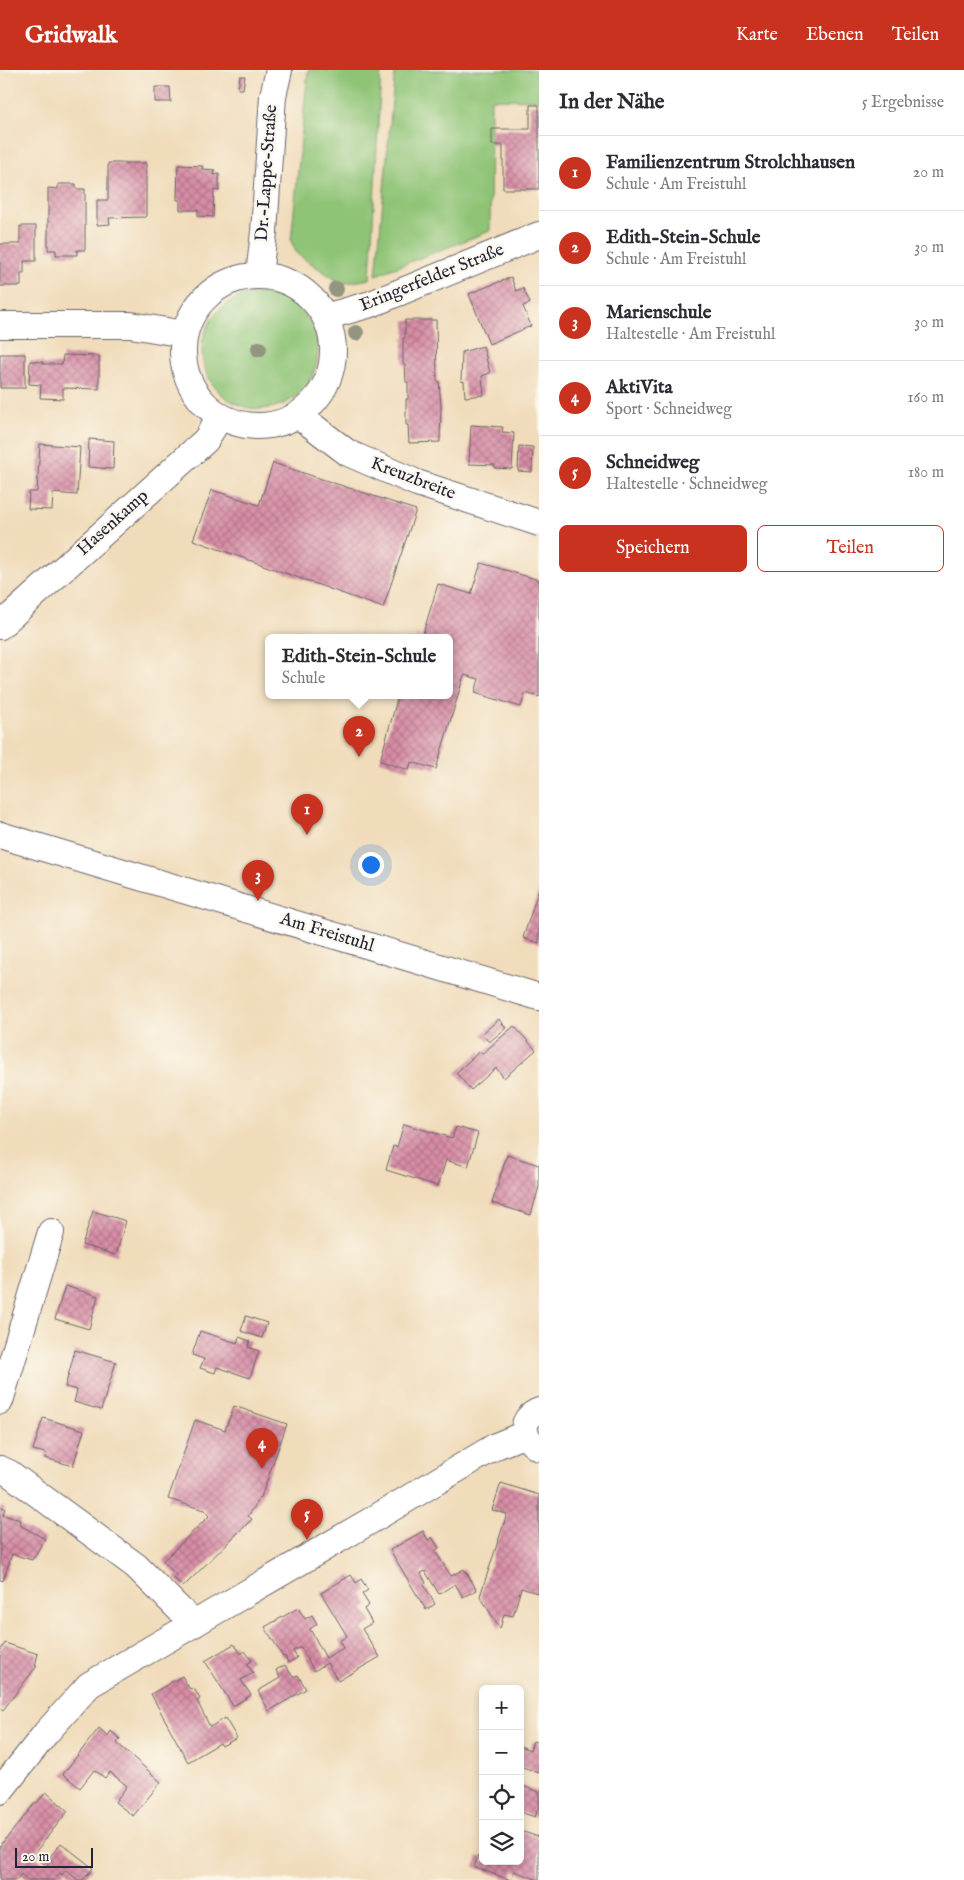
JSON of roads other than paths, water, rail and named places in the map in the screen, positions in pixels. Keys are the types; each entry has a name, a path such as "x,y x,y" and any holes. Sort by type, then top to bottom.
{"street":[{"name":"Dr.-Lappe-Straße","path":"259,276 264,232 273,96 279,70"},
{"name":"Eringerfelder Straße","path":"325,317 371,304 539,235"},
{"path":"259,276 279,279 298,287 313,301 325,317 332,338 332,360 326,382 315,400 298,415 279,423 259,426 239,424 220,416 202,401 189,381 183,358 184,334 194,311 211,292 234,280 259,276"},
{"path":"0,325 131,324 184,334"},
{"name":"Kreuzbreite","path":"298,415 348,453 417,483 539,523"},
{"name":"Hasenkamp","path":"0,626 206,440 220,416"},
{"name":"Am Freistuhl","path":"0,835 539,997"},
{"path":"0,1401 51,1232"},
{"path":"0,1791 46,1733 89,1685 496,1446 532,1441 525,1423 532,1414 539,1410"},
{"path":"0,1468 136,1566 194,1624"}],"place":[{"name":"Edith-Stein-Schule","path":"359,757"},
{"name":"Familienzentrum Strolchhausen","path":"307,835"},
{"name":"Marienschule","path":"258,901"},
{"name":"AktiVita","path":"262,1469"},
{"name":"Schneidweg","path":"307,1540"}]}
